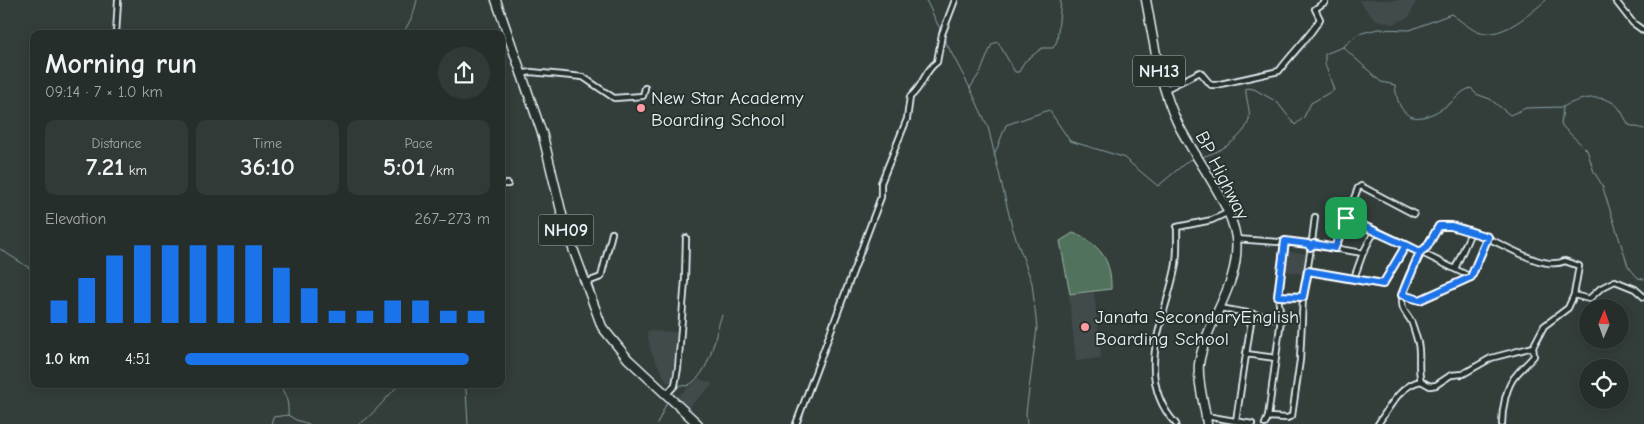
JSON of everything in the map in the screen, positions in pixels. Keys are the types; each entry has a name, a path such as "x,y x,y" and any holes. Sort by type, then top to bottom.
{"main road":[{"name":"NH09","path":"496,0 543,136 564,227 602,327 628,360 698,424"},
{"name":"BP Highway","path":"1146,0 1160,78 1164,90 1186,138 1227,213 1236,239 1235,269 1199,365 1206,420"}],"street":[{"path":"116,30 118,0"},
{"path":"796,424 881,197 881,184 907,118 910,97 921,88 928,68 937,62 942,34 955,0"},
{"path":"1164,90 1200,72 1210,85 1216,85 1279,71 1294,49 1315,27 1320,19 1315,9 1325,2 1324,0"},
{"path":"1615,0 1633,23 1644,32"},
{"path":"520,74 531,72 583,76 614,98 643,96 645,88"},
{"path":"1335,248 1358,188 1361,186 1414,214"},
{"path":"1176,424 1164,411 1156,386 1154,363 1155,340 1163,318 1176,267 1177,227 1212,220 1227,213"},
{"path":"1268,417 1288,418 1292,416 1300,360 1303,297 1315,217"},
{"path":"1346,218 1471,277"},
{"path":"1421,381 1418,372 1420,353 1411,321 1403,308 1402,295 1420,252 1427,247 1439,226 1451,226 1488,237 1544,263 1560,264 1566,261 1579,266 1574,294 1568,308 1544,326 1533,347 1534,356 1515,375 1506,396 1502,424"},
{"path":"1354,278 1363,253 1372,236 1378,232"},
{"path":"1456,269 1470,232"},
{"path":"585,283 601,278 612,233"},
{"path":"1402,295 1420,300 1471,277 1488,237"},
{"path":"667,394 675,385 678,368 685,280 686,238"},
{"path":"1236,239 1285,241 1363,253"},
{"path":"1265,424 1268,417 1281,319 1278,296 1285,241"},
{"path":"1308,271 1383,284 1406,245"},
{"path":"1574,294 1589,299 1601,288 1615,281 1635,289 1644,297"},
{"path":"1278,296 1303,297"},
{"path":"1220,308 1281,319"},
{"path":"1236,421 1252,315"},
{"path":"1378,424 1399,395 1411,383 1421,381 1430,386 1436,385 1451,375 1463,374 1491,358 1533,347"},
{"path":"1246,354 1276,358"},
{"path":"1206,420 1236,421 1252,424"}],"shaded area":[{"path":"1358,0 1417,0 1409,17 1393,24 1374,19"},
{"path":"1286,251 1306,254 1304,274 1283,271"},
{"name":"Janata SecondaryEnglish Boarding School","path":"1094,293 1101,358 1076,361 1069,295"},
{"path":"647,331 676,332 672,382 667,382 651,352"},
{"path":"699,379 713,384 688,408 678,396"}],"green space":[{"path":"1073,233 1097,247 1102,254 1109,269 1111,289 1070,294 1060,241"}],"waterway":[{"path":"405,30 413,15 417,0"},
{"path":"926,0 941,31"},
{"path":"970,88 981,71 992,44 998,42 1015,72 1019,72 1024,62 1042,48 1053,48 1057,41 1061,0"},
{"path":"1201,157 1230,144 1247,126 1249,108 1246,88 1254,89 1277,102 1295,125 1304,117 1311,103 1334,90 1325,64 1325,54 1343,47 1358,34 1378,29 1410,30 1451,14 1477,32 1499,32 1516,23 1546,0"},
{"path":"943,37 988,127 1012,227 1032,283 1037,328 1026,413 1027,424"},
{"path":"1343,47 1381,82 1395,85 1401,108 1406,114 1413,117 1421,117 1439,111 1464,91 1471,88 1476,94 1490,99 1510,115 1526,108 1563,107 1561,125 1587,150 1594,172 1602,185 1628,266 1638,278 1644,279"},
{"path":"1563,107 1582,99 1603,99 1610,101 1618,107 1629,125 1644,129"},
{"path":"994,156 1006,125 1049,110 1070,141 1123,157 1158,186 1189,160 1195,158"},
{"path":"0,249 30,268"},
{"path":"675,388 679,385 687,386 702,373 707,364 722,315"},
{"path":"281,388 286,398 288,415"},
{"path":"359,424 374,412 396,388"},
{"path":"464,388 468,424"},
{"path":"657,424 668,400"},
{"path":"271,424 273,417 288,415 309,424"}],"place":[{"name":"New Star Academy Boarding School","path":"641,108"},
{"name":"Janata SecondaryEnglish Boarding School","path":"1085,327"}],"route":[{"path":"1346,218 1335,248 1314,244 1314,246 1310,247 1308,244 1285,241 1278,296 1290,298 1303,297 1308,271 1383,284 1406,245 1420,252 1402,295 1420,300 1471,277 1488,237 1451,226 1439,226 1427,247 1420,252 1406,245 1378,232 1358,222 1346,218"}]}
